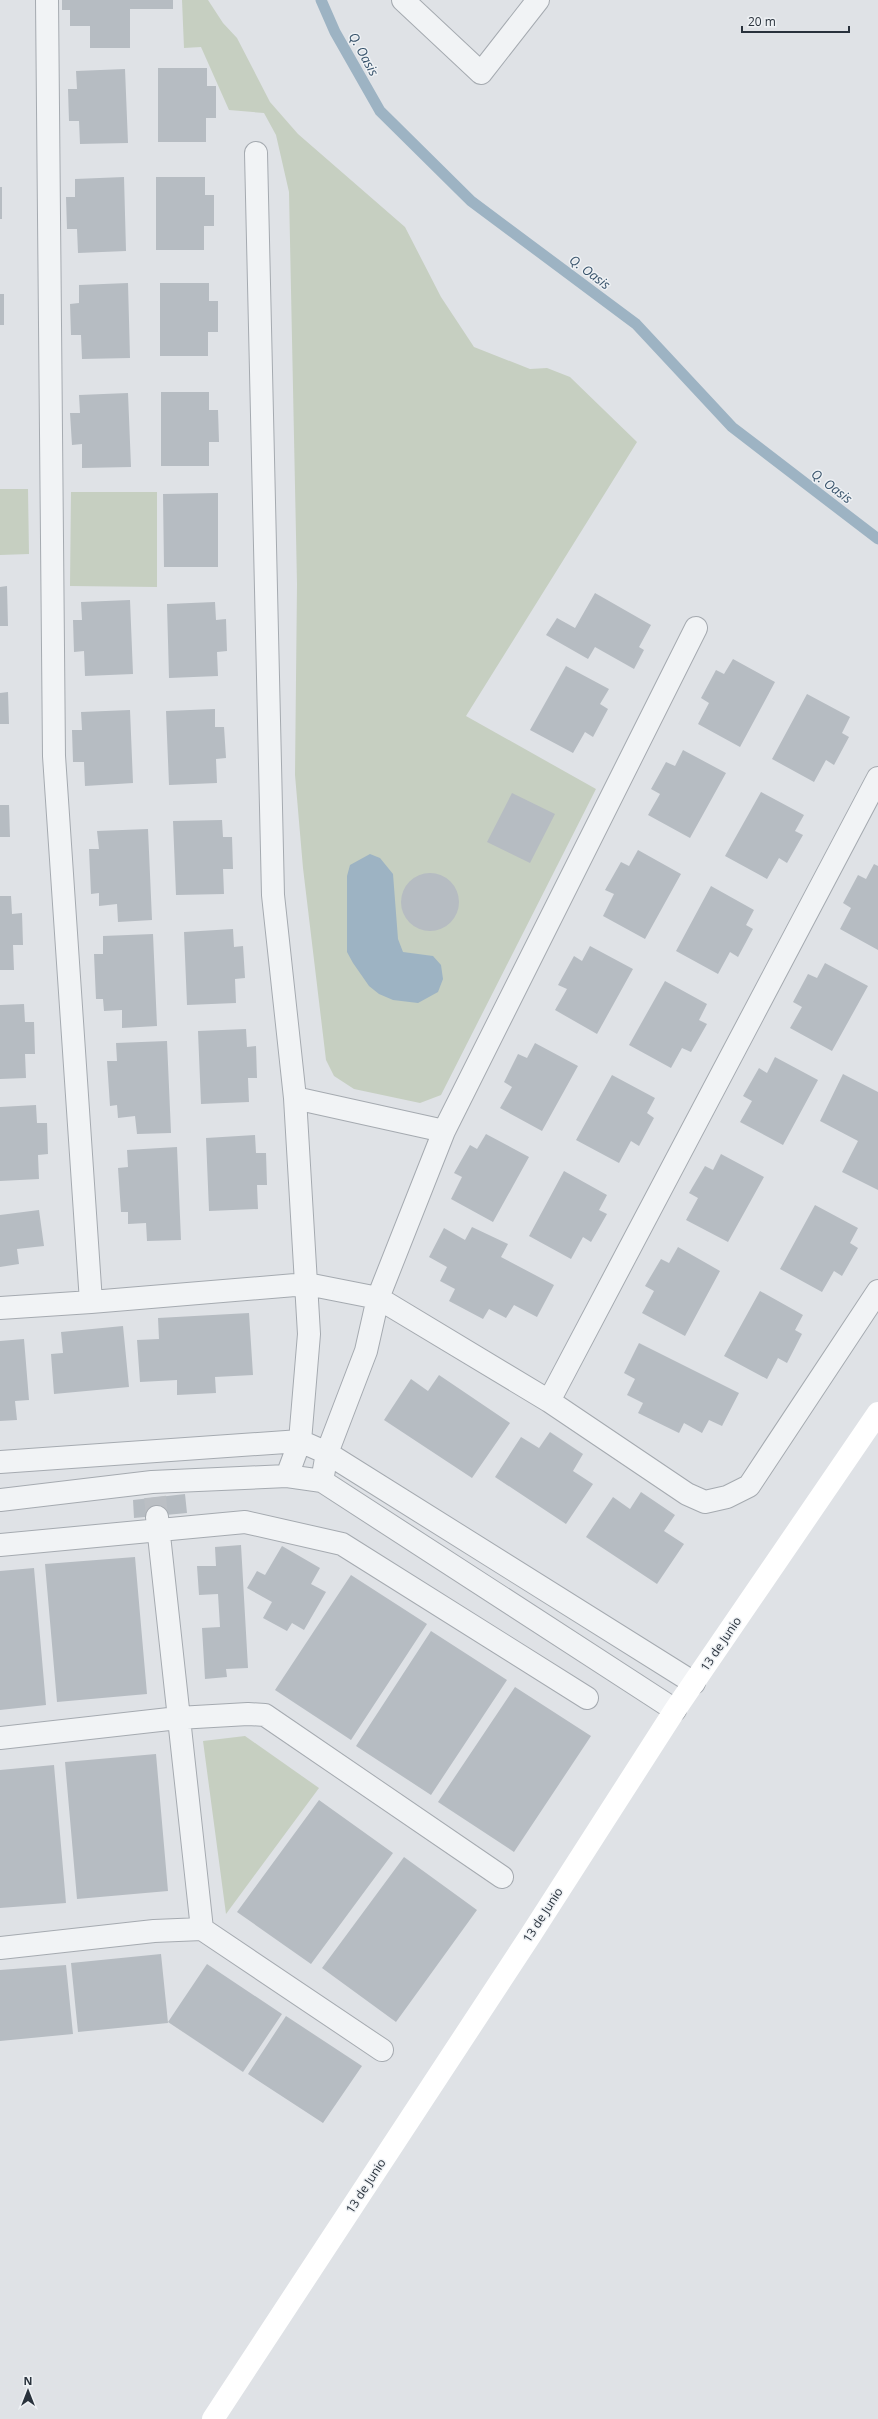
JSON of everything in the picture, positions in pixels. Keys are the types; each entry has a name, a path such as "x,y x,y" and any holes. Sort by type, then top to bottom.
{"main road":[{"name":"13 de Junio","path":"213,2419 530,1936 675,1710 878,1414"}],"street":[{"path":"46,0 54,756 91,1302"},
{"path":"403,0 481,73 538,0"},
{"path":"256,153 273,896 295,1098 309,1334 300,1441 287,1476"},
{"path":"322,1481 327,1453 366,1351 378,1298 444,1131 696,628"},
{"path":"549,1401 878,778"},
{"path":"295,1098 444,1131"},
{"path":"0,1308 307,1284 378,1298 549,1401 687,1494 705,1502 727,1497 749,1486 878,1290"},
{"path":"0,1462 300,1441 327,1453 694,1683"},
{"path":"0,1545 287,1476 322,1481 675,1710"},
{"path":"0,1500 156,1507 245,1522 342,1544 587,1698"},
{"path":"156,1507 202,1929"},
{"path":"0,1738 178,1718 248,1714 265,1715 502,1877"},
{"path":"0,1948 154,1931 202,1929 382,2050"}],"green space":[{"path":"182,0 208,0 223,23 237,38 270,102 298,134 405,227 441,297 474,347 530,369 547,368 570,377 637,442 466,716 596,789 441,1095 420,1103 354,1089 334,1076 326,1060 303,868 295,775 297,584 289,192 276,135 264,113 229,110 201,47 184,48"},
{"path":"0,489 28,489 29,554 0,555"},
{"path":"71,492 157,492 157,587 70,586"},
{"path":"245,1736 319,1788 226,1914 203,1741"}],"water":[{"path":"370,854 380,858 393,874 398,939 403,952 433,956 441,965 443,979 438,992 418,1003 393,1000 379,994 369,986 347,952 347,876 350,865"}],"building":[{"path":"62,0 173,0 173,9 130,9 130,48 90,48 90,26 70,26 70,10 62,10"},
{"path":"158,68 207,68 207,86 216,86 216,118 206,118 206,142 158,142"},
{"path":"125,69 128,143 80,144 79,121 69,121 68,89 77,89 76,71"},
{"path":"124,177 126,251 78,253 77,229 67,229 66,197 75,197 75,179"},
{"path":"156,177 205,177 205,195 214,195 214,226 204,226 204,250 156,250"},
{"path":"0,187 2,187 2,219 0,219"},
{"path":"128,283 130,358 82,359 81,335 71,335 70,304 79,303 79,285"},
{"path":"160,283 209,283 209,301 218,301 218,332 208,332 208,356 160,356"},
{"path":"0,294 4,294 4,325 0,325"},
{"path":"161,392 209,392 209,410 218,410 219,442 209,442 209,466 161,466"},
{"path":"128,393 131,467 82,468 82,444 72,445 70,413 80,413 79,395"},
{"path":"218,493 218,567 164,567 163,494"},
{"path":"7,586 8,626 0,626 0,587"},
{"path":"595,593 651,625 639,647 644,650 634,669 595,647 588,659 546,635 557,618 575,628"},
{"path":"130,600 133,674 85,676 84,651 74,652 73,620 82,620 81,602"},
{"path":"215,602 216,620 226,619 227,651 217,652 218,676 169,678 167,604"},
{"path":"733,659 775,682 740,747 698,724 709,703 701,698 716,670 724,674"},
{"path":"566,666 609,689 600,704 608,709 593,737 585,732 573,753 530,730"},
{"path":"8,692 9,724 0,724 0,693"},
{"path":"807,694 850,717 842,733 849,737 834,765 826,760 814,782 772,759"},
{"path":"215,709 215,727 224,727 226,758 216,759 217,783 169,785 166,711"},
{"path":"130,710 133,783 85,786 84,762 73,762 72,730 82,730 81,712"},
{"path":"683,750 726,773 690,838 648,815 660,794 651,789 666,762 675,766"},
{"path":"761,792 804,815 795,831 803,835 787,863 779,858 767,879 725,856"},
{"path":"512,793 555,814 530,863 487,842"},
{"path":"0,805 9,805 10,837 0,837"},
{"path":"222,820 223,837 232,837 233,869 223,869 224,894 176,895 173,821"},
{"path":"148,829 152,920 118,922 117,904 99,906 99,893 91,894 89,849 99,849 97,831"},
{"path":"638,850 681,874 645,939 603,916 614,894 605,890 621,862 629,866"},
{"path":"874,864 878,866 878,950 840,929 851,908 843,903 858,875 866,879"},
{"path":"430,873 441,875 454,886 457,891 459,902 457,913 446,926 441,929 430,931 419,929 406,918 403,913 401,902 403,891 414,878 419,875"},
{"path":"711,886 754,910 746,925 753,929 738,957 730,952 718,974 676,951"},
{"path":"0,896 11,896 12,914 22,913 23,945 13,945 14,970 0,970"},
{"path":"233,929 234,947 243,946 245,978 235,979 236,1003 187,1005 184,932"},
{"path":"153,934 157,1026 122,1028 122,1010 104,1011 103,999 96,999 94,954 103,954 103,936"},
{"path":"590,946 633,969 597,1034 555,1010 567,989 558,985 574,956 582,961"},
{"path":"825,963 868,986 832,1051 790,1028 802,1007 793,1002 808,974 817,978"},
{"path":"665,981 707,1004 699,1020 707,1024 691,1052 682,1048 671,1068 629,1045"},
{"path":"24,1004 25,1022 34,1022 35,1054 25,1054 26,1078 0,1079 0,1005"},
{"path":"246,1029 247,1047 256,1046 257,1078 248,1078 249,1102 201,1104 198,1031"},
{"path":"167,1041 171,1133 137,1134 135,1116 118,1118 117,1105 110,1106 107,1061 117,1061 116,1043"},
{"path":"535,1043 578,1066 542,1131 500,1108 512,1087 504,1082 518,1054 527,1058"},
{"path":"775,1057 818,1080 783,1145 740,1122 752,1101 743,1096 759,1068 767,1073"},
{"path":"843,1074 878,1092 878,1190 842,1172 858,1141 820,1121"},
{"path":"612,1075 655,1098 647,1113 654,1118 639,1146 631,1141 619,1163 576,1140"},
{"path":"36,1105 37,1123 47,1123 48,1154 38,1155 39,1179 0,1181 0,1107"},
{"path":"486,1134 529,1157 493,1222 451,1199 462,1177 454,1173 470,1145 477,1149"},
{"path":"255,1135 256,1153 266,1153 267,1185 257,1185 258,1209 209,1211 206,1138"},
{"path":"177,1147 181,1240 147,1241 146,1223 128,1224 128,1212 121,1212 118,1168 128,1167 127,1150"},
{"path":"721,1154 764,1177 728,1242 686,1220 698,1198 689,1193 705,1166 713,1170"},
{"path":"564,1171 607,1195 599,1210 607,1214 591,1242 583,1237 571,1259 529,1236"},
{"path":"815,1205 858,1228 850,1243 858,1248 842,1276 834,1271 822,1292 780,1269"},
{"path":"39,1210 44,1246 17,1249 19,1264 0,1267 0,1215"},
{"path":"472,1227 508,1244 501,1257 554,1285 537,1317 514,1305 506,1318 489,1309 483,1319 449,1301 455,1289 440,1281 447,1267 429,1257 444,1228 465,1240"},
{"path":"678,1247 720,1271 685,1336 642,1313 654,1291 645,1286 661,1259 669,1263"},
{"path":"760,1291 803,1315 795,1330 802,1334 787,1363 778,1358 767,1379 724,1356"},
{"path":"249,1313 253,1375 215,1377 216,1393 177,1395 177,1380 140,1382 137,1340 159,1339 158,1318"},
{"path":"123,1326 129,1387 54,1394 51,1354 63,1353 61,1332"},
{"path":"24,1339 29,1400 15,1401 17,1420 0,1421 0,1341"},
{"path":"639,1343 739,1393 722,1426 709,1420 702,1433 684,1423 679,1433 638,1413 643,1403 627,1395 635,1379 624,1373"},
{"path":"439,1375 510,1423 472,1478 384,1420 411,1379 428,1391"},
{"path":"550,1432 583,1454 573,1471 593,1484 566,1524 495,1477 521,1437 539,1448"},
{"path":"641,1492 675,1515 664,1531 684,1544 657,1584 586,1537 613,1497 630,1509"},
{"path":"185,1494 187,1513 134,1518 133,1500"},
{"path":"241,1545 248,1668 226,1669 227,1677 205,1679 202,1628 220,1627 218,1594 199,1595 197,1566 216,1566 215,1547"},
{"path":"282,1546 320,1568 311,1584 326,1592 304,1630 292,1623 287,1631 263,1618 272,1602 247,1588 257,1571 265,1575"},
{"path":"135,1557 147,1694 57,1702 45,1564"},
{"path":"34,1568 46,1705 0,1710 0,1571"},
{"path":"351,1575 427,1624 351,1740 275,1690"},
{"path":"431,1631 507,1680 431,1795 356,1746"},
{"path":"515,1687 591,1736 514,1852 438,1802"},
{"path":"156,1754 168,1891 77,1899 65,1762"},
{"path":"54,1765 66,1903 0,1908 0,1770"},
{"path":"319,1800 393,1853 311,1964 237,1912"},
{"path":"404,1857 477,1910 396,2022 322,1968"},
{"path":"161,1954 168,2023 78,2032 71,1963"},
{"path":"207,1964 282,2014 243,2072 168,2022"},
{"path":"66,1965 73,2034 0,2041 0,1970"},
{"path":"286,2016 362,2066 323,2123 248,2074"}],"waterway":[{"name":"Q. Oasis","path":"321,0 335,32 380,111 471,201 636,324 732,427 878,539"}],"tunnel":[{"path":"155,1497 157,1516"}]}
